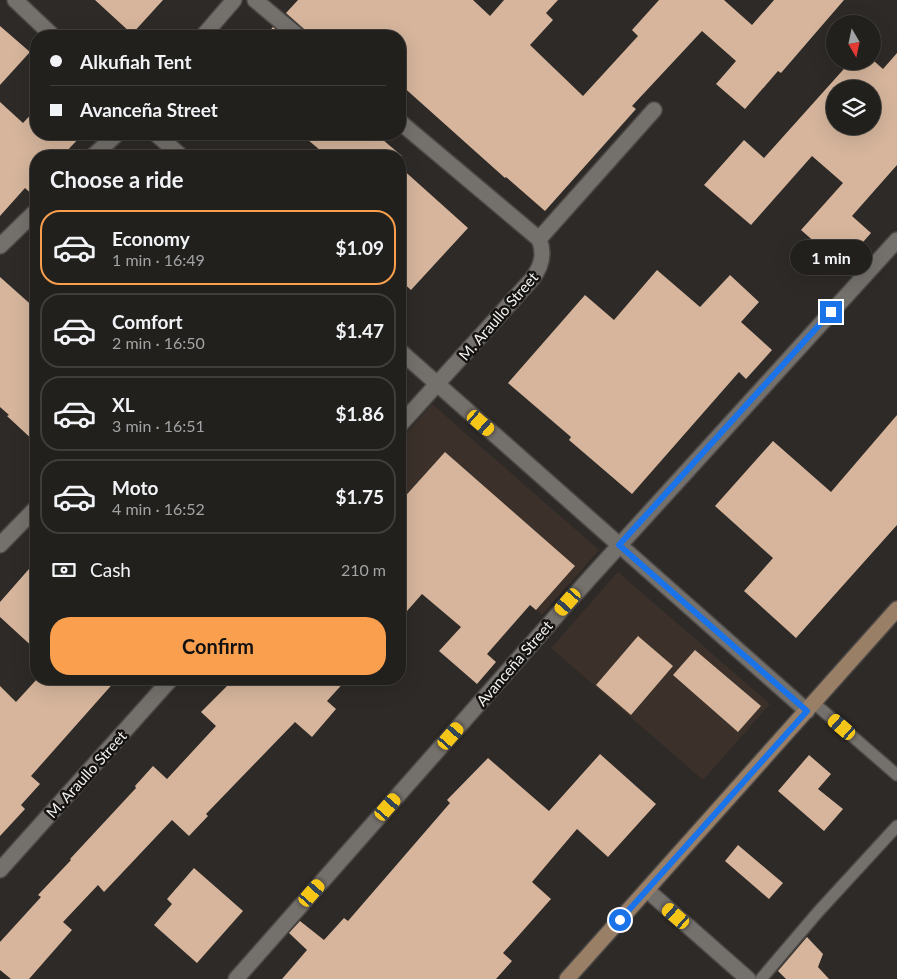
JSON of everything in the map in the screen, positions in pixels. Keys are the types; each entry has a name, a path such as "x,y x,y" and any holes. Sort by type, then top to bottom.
{"main road":[{"path":"567,979 897,609"}],"street":[{"path":"15,0 47,30"},
{"path":"209,30 234,0"},
{"path":"255,0 291,30"},
{"path":"406,127 539,239 654,110"},
{"path":"100,150 110,140"},
{"path":"163,140 174,150"},
{"path":"0,246 30,217"},
{"name":"M. Araullo Street","path":"406,418 538,272 543,255 539,239"},
{"name":"Avanceña Street","path":"236,979 619,545 897,240"},
{"path":"406,356 619,545 811,707"},
{"path":"0,545 30,514"},
{"name":"M. Araullo Street","path":"0,870 166,685"},
{"path":"646,890 748,979"}],"lane":[{"path":"811,707 897,775"},
{"path":"761,979 818,912 897,826"}],"shaded area":[{"path":"432,404 599,550 542,615 464,547 418,598 406,587 406,434"},
{"path":"618,572 770,704 703,780 551,648"}],"building":[{"path":"95,0 163,0 136,30 128,30"},
{"path":"298,0 473,0 490,16 504,0 558,0 546,13 553,20 530,45 583,96 638,36 632,30 659,0 724,0 752,25 774,0 844,0 831,15 826,15 826,21 781,73 778,71 745,109 716,84 736,61 702,31 632,106 636,109 545,211 505,178 406,89 406,30 304,29 286,13"},
{"path":"0,26 30,52 0,85"},
{"path":"897,53 897,165 852,216 871,233 842,266 801,230 843,183 812,156 751,225 704,185 744,140 764,158 826,89 826,135 881,135 881,80 834,80 843,70 881,70 881,67 883,69"},
{"path":"0,102 23,123 30,115 30,140 77,140 68,150 30,150 30,193 25,188 0,216"},
{"path":"308,140 383,140 395,150 320,150"},
{"path":"406,172 468,228 411,290 406,285"},
{"path":"657,270 700,307 730,275 759,302 741,322 772,350 746,379 739,372 632,494 569,440 571,437 508,383 585,295 614,320"},
{"path":"0,277 30,304 30,437 0,407"},
{"path":"897,415 897,525 796,638 744,591 773,558 715,506 773,441 831,492"},
{"path":"445,452 575,566 536,610 530,605 487,654 496,662 477,684 439,651 461,627 422,594 406,612 406,495"},
{"path":"30,568 30,644 0,617 0,602"},
{"path":"638,636 673,666 631,715 596,685"},
{"path":"695,650 761,706 738,732 673,675"},
{"path":"32,685 112,685 31,776 40,784 21,805 25,809 0,836 0,686 16,702"},
{"path":"228,685 342,685 327,701 336,709 312,737 295,722 206,814 208,816 189,836 172,820 104,892 98,885 63,922 72,930 29,979 11,979 0,970 0,942 41,897 38,895 136,788 135,786 153,766 167,779 216,726 201,712"},
{"path":"600,754 656,804 608,857 577,829 532,882 551,899 503,953 512,961 496,979 282,979 307,950 289,933 300,921 324,940 344,918 348,921 450,803 447,800 488,758 549,811"},
{"path":"809,755 831,774 818,789 843,809 824,831 778,791"},
{"path":"738,845 783,883 769,899 725,861"},
{"path":"194,868 243,911 197,963 154,925 172,904 167,899"},
{"path":"807,937 823,954 818,967 829,979 786,979 778,971"}],"route":[{"path":"620,920 807,711 619,545 831,312"}]}
